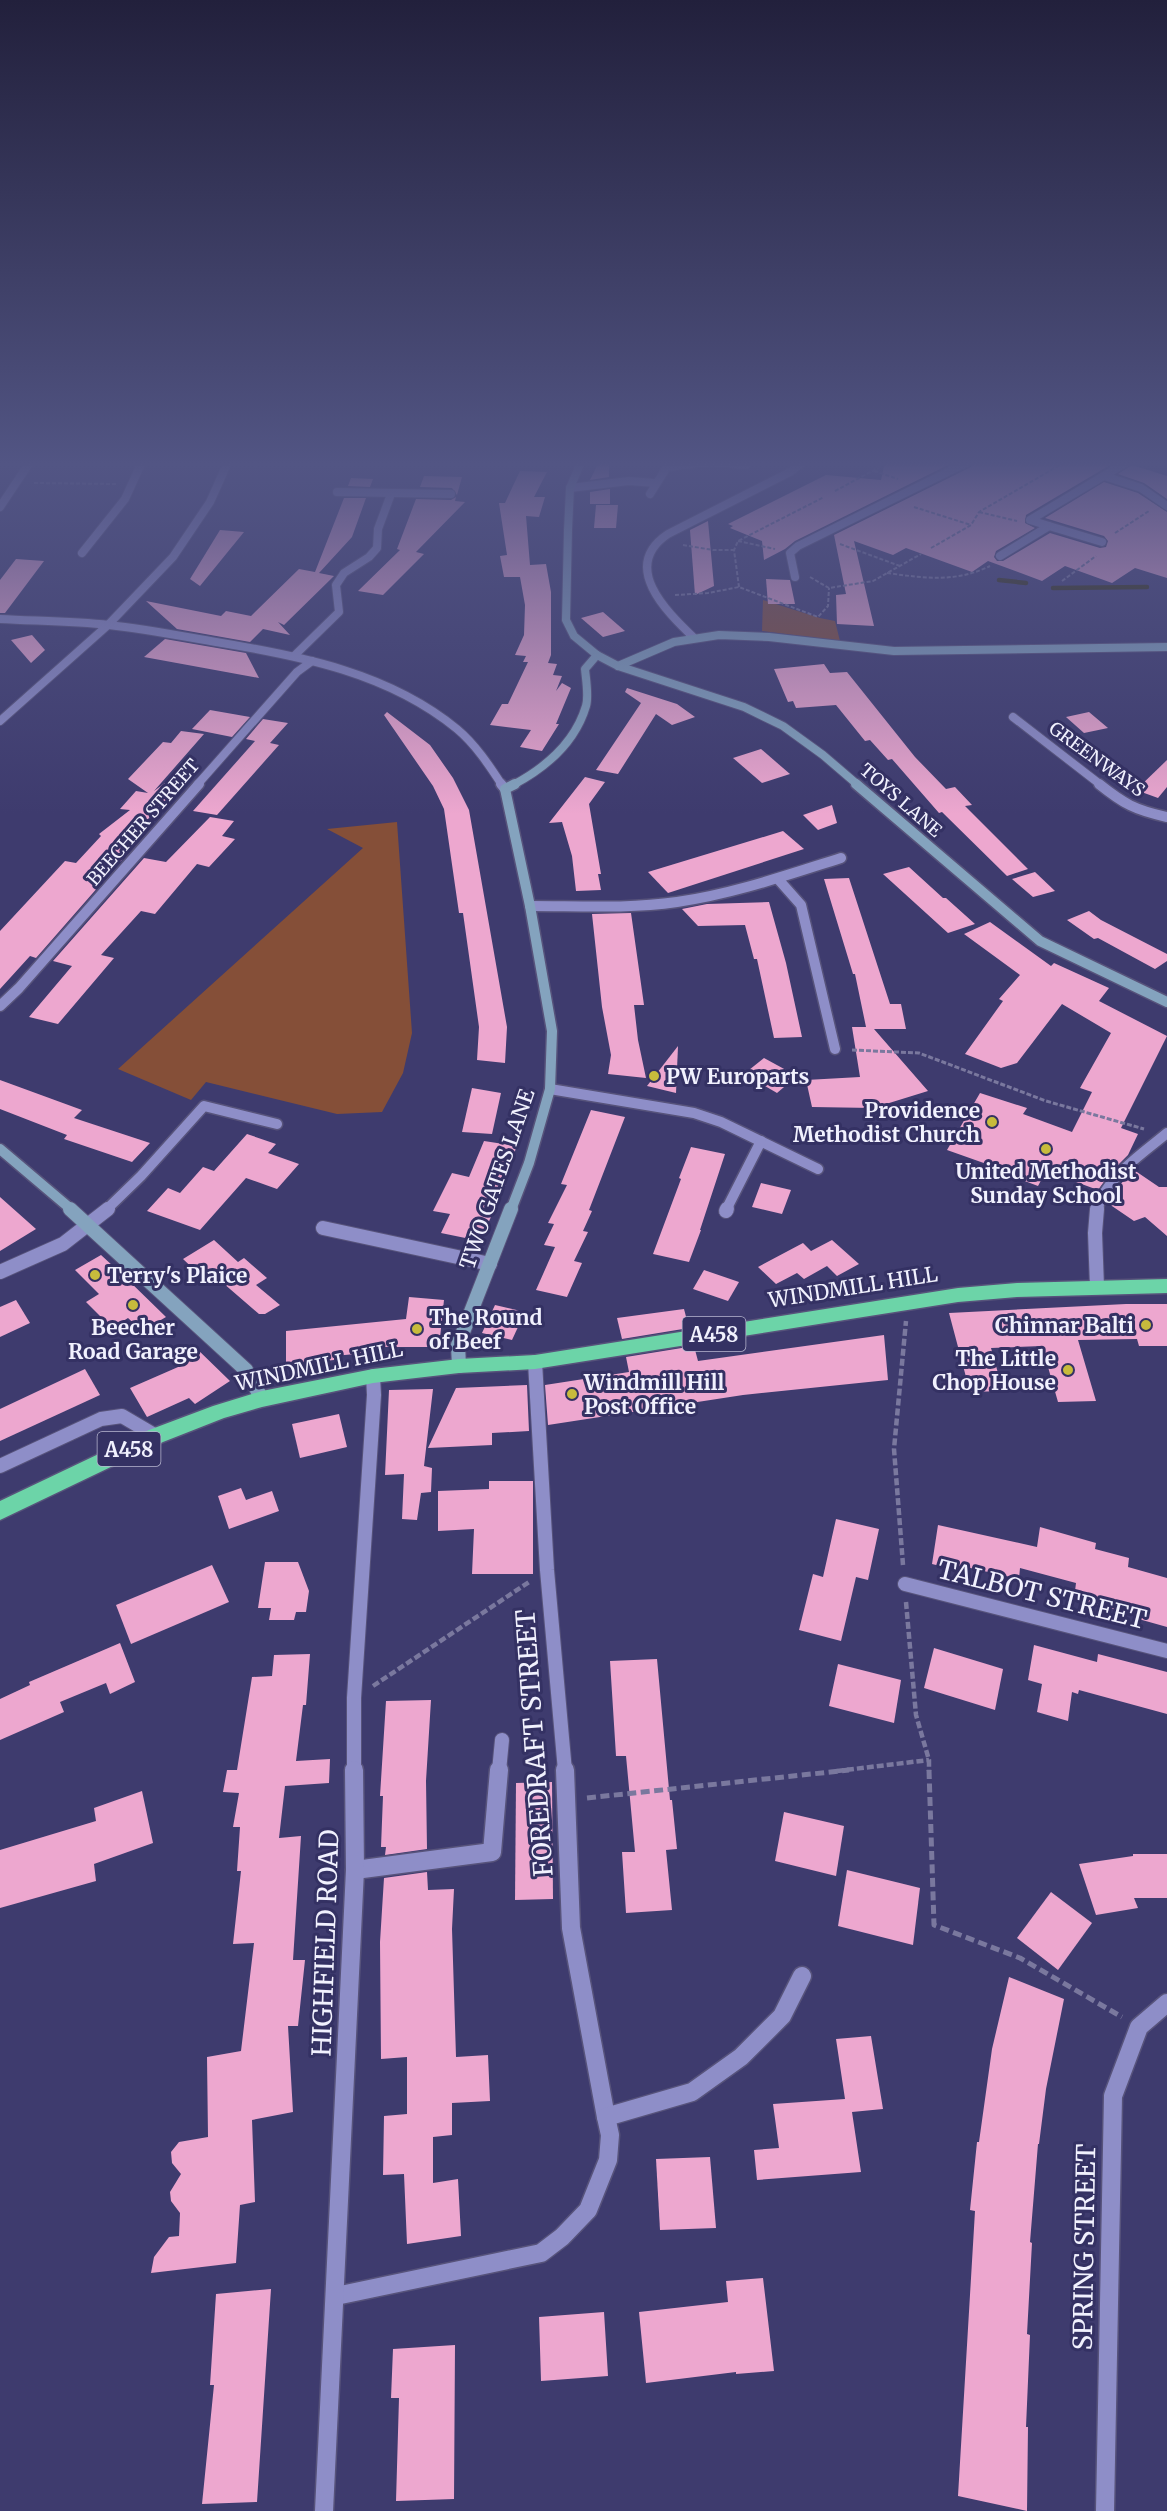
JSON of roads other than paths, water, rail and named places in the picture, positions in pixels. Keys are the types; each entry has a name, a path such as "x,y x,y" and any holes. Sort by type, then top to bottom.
{"highway":[{"name":"WINDMILL HILL","path":"0,1511 156,1436 220,1412 262,1399 373,1376 459,1366 535,1362 908,1303 994,1292 1167,1286"}],"street":[{"path":"1,720 108,625 151,579"},
{"path":"294,656 339,612 340,604 335,588 339,579"},
{"name":"TOYS LANE","path":"567,579 566,620 574,636 597,655 618,666 744,707 783,726 824,755 1040,941 1167,1002"},
{"path":"647,579 649,589 693,637"},
{"path":"0,619 108,625 312,661 394,689 457,729 485,760 505,789 534,774 560,752 572,735 587,704 585,669 597,655"},
{"path":"618,666 649,650 693,637 772,638 892,651 1167,647"},
{"name":"BEECHER STREET","path":"0,1006 19,988 297,672 312,661"},
{"name":"GREENWAYS","path":"1013,717 1125,804 1141,811 1167,817"},
{"name":"TWO GATES LANE","path":"459,1366 458,1346 528,1163 550,1089 552,1031 530,906 505,789"},
{"path":"530,906 634,905 677,902 778,879 841,858"},
{"path":"778,879 801,905 835,1049"},
{"path":"550,1089 694,1113 721,1122 818,1169"},
{"path":"0,1272 69,1240 89,1225 126,1193 204,1106 278,1125"},
{"path":"1097,1287 1096,1228 1099,1203 1125,1169 1166,1134"},
{"path":"726,1211 761,1141"},
{"path":"0,1149 89,1225 246,1370 262,1399"},
{"path":"323,1228 490,1264"},
{"name":"FOREDRAFT STREET","path":"336,2296 541,2253 562,2237 588,2210 608,2160 609,2135 571,1928 568,1801 547,1570 535,1362"},
{"name":"HIGHFIELD ROAD","path":"324,2511 355,1870 354,1698 374,1395 373,1376"},
{"path":"0,1466 101,1419 123,1416 156,1436"},
{"name":"TALBOT STREET","path":"905,1584 1167,1651"},
{"path":"355,1870 492,1852 502,1740"},
{"path":"606,2117 692,2092 741,2057 782,2016 802,1976"},
{"name":"SPRING STREET","path":"1105,2511 1113,2096 1138,2027 1167,2003"}],"waterway":[{"path":"999,580 1026,583"},
{"path":"1053,588 1147,587"}],"place":[{"name":"PW Europarts","path":"654,1076"},
{"name":"Providence Methodist Church","path":"992,1122"},
{"name":"United Methodist Sunday School","path":"1046,1149"},
{"name":"Terry's Plaice","path":"95,1275"},
{"name":"Beecher Road Garage","path":"133,1305"},
{"name":"Chinnar Balti","path":"1146,1325"},
{"name":"The Round of Beef","path":"417,1329"},
{"name":"The Little Chop House","path":"1068,1370"},
{"name":"Windmill Hill Post Office","path":"572,1394"}]}
